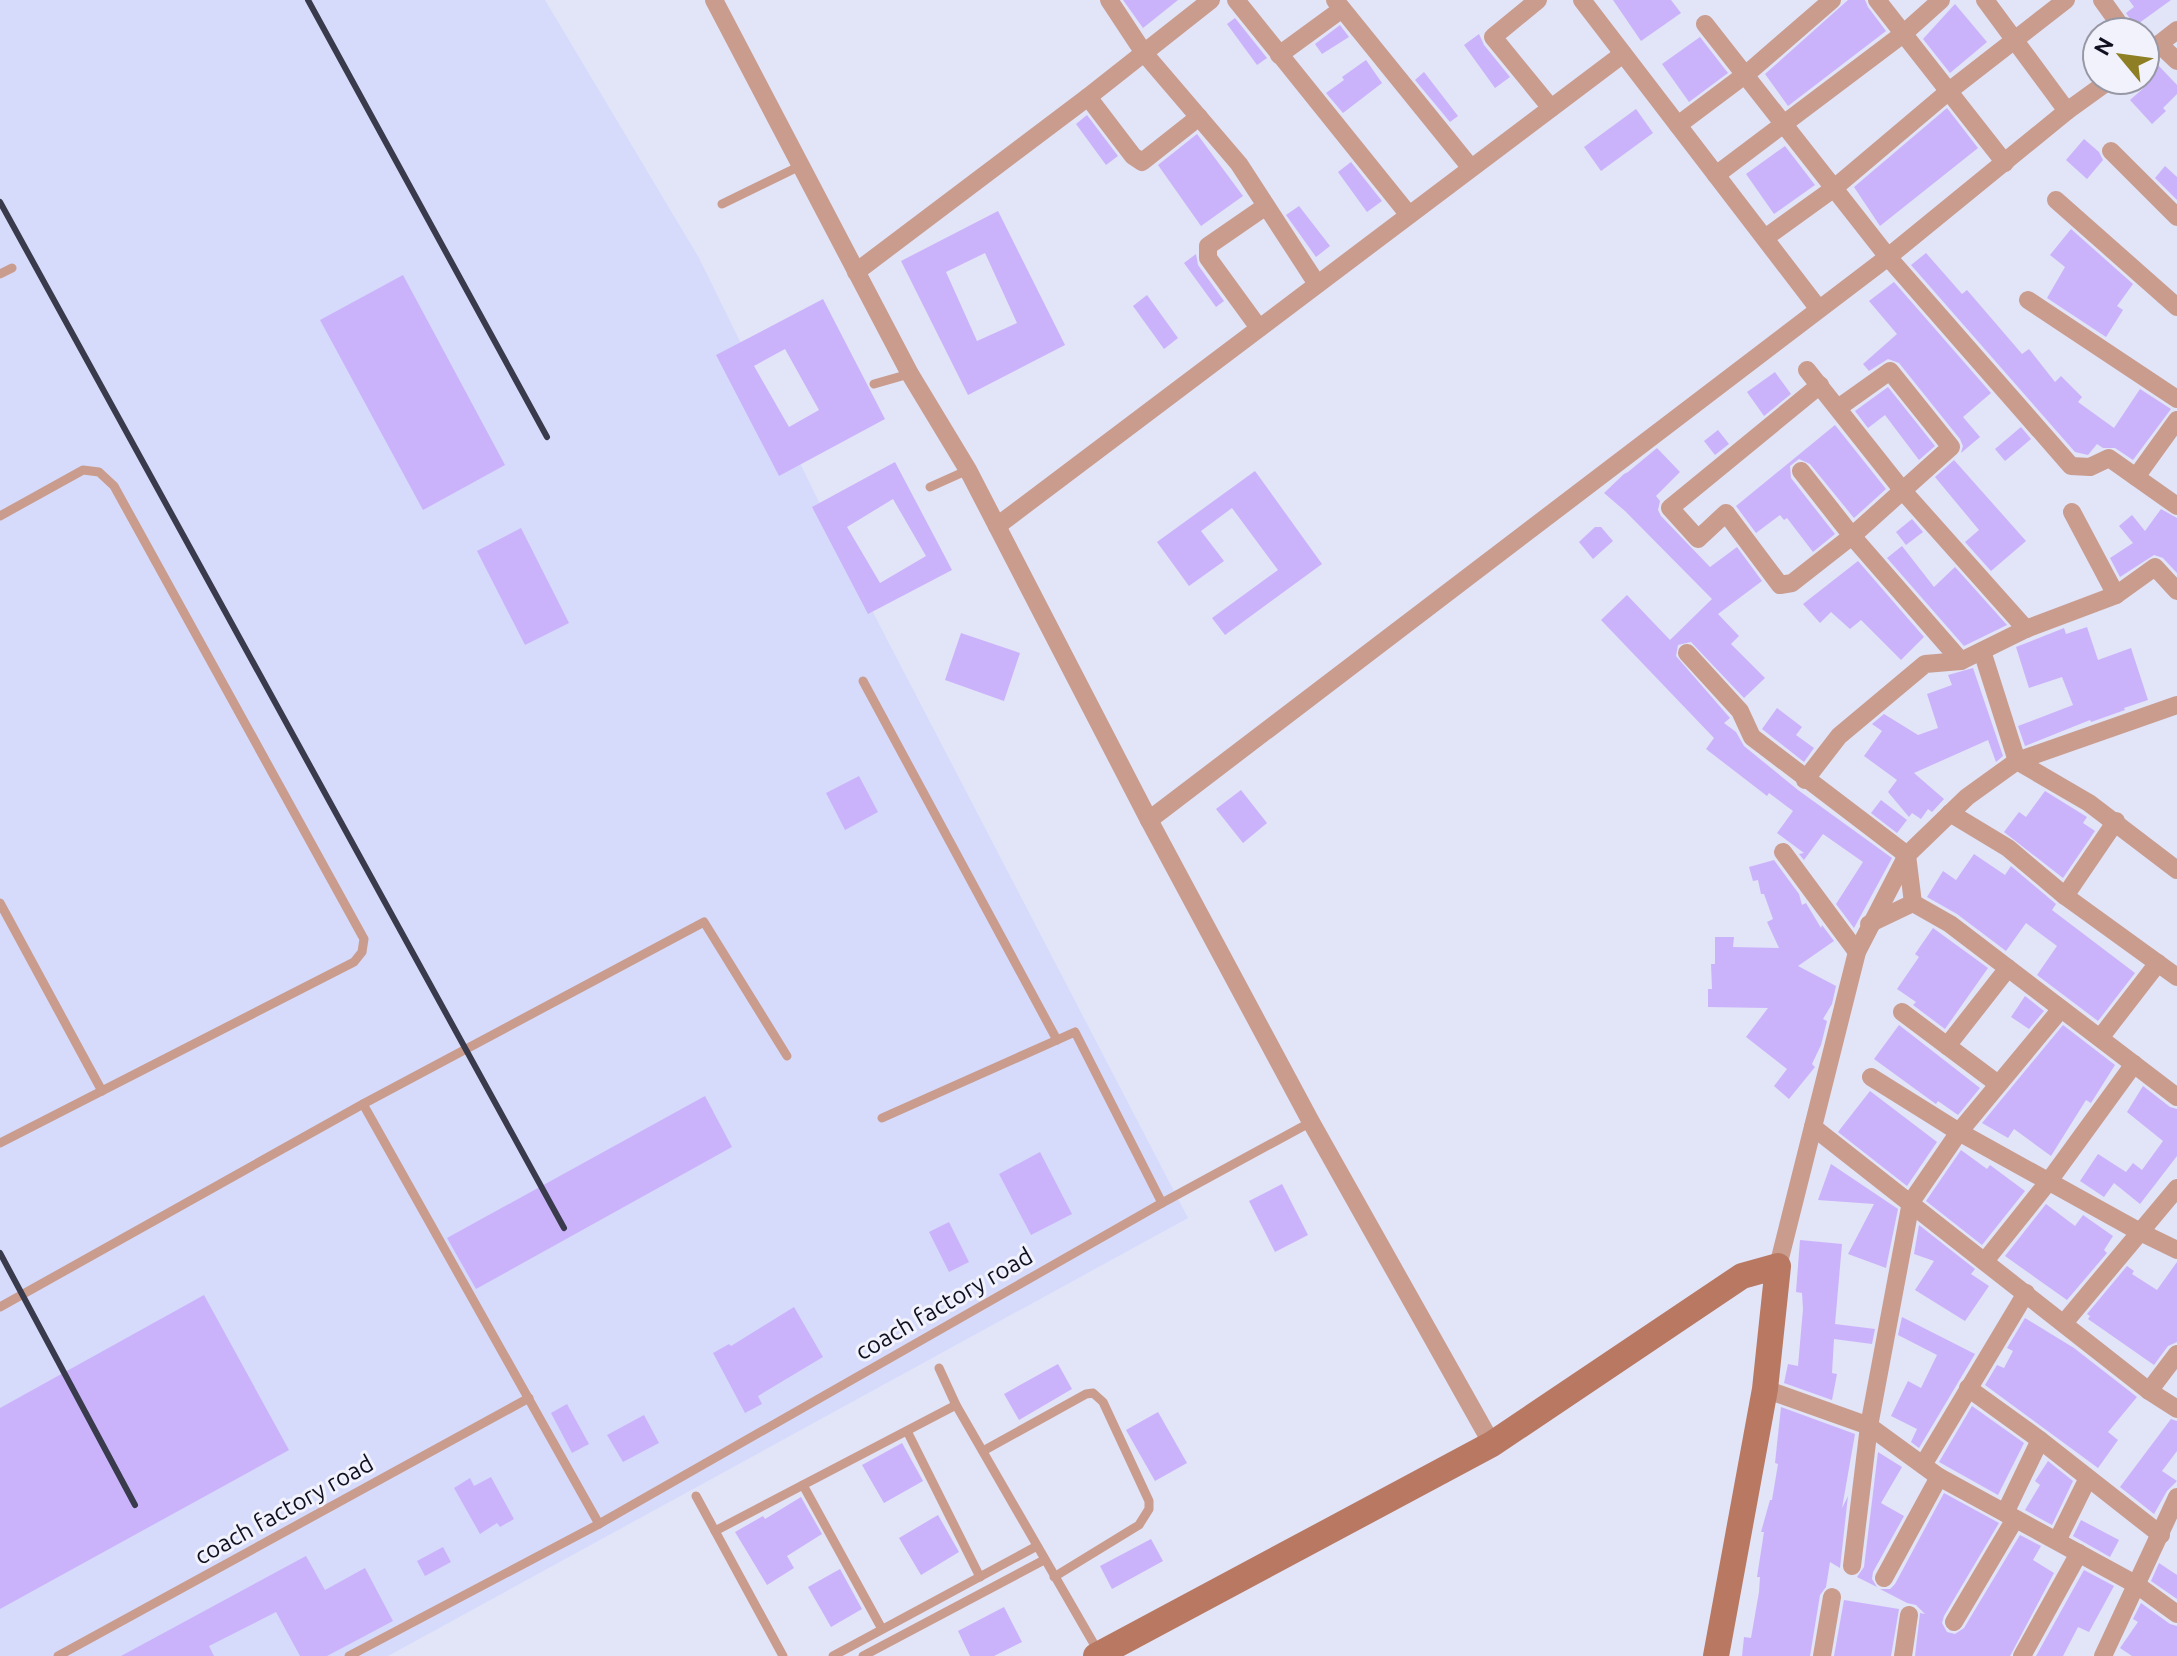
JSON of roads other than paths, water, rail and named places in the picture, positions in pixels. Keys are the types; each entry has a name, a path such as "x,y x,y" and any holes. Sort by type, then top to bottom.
{"street":[{"path":"714,0 910,374 968,470 1149,820 1311,1122 1492,1444"},
{"path":"1109,0 1144,53 1239,164 1317,284"},
{"path":"856,272 1211,0"},
{"path":"1236,0 1409,215"},
{"path":"1538,0 1493,37 1551,108"},
{"path":"1582,0 1818,308"},
{"path":"1678,125 1743,76 1832,0"},
{"path":"1877,0 2005,163"},
{"path":"1716,175 1903,34 1941,0"},
{"path":"1985,0 2067,111"},
{"path":"1765,238 1833,189 1949,91 2066,0"},
{"path":"1279,55 1339,5 1471,168"},
{"path":"1705,24 1888,257 2071,466 2090,467 2109,458 2177,506"},
{"path":"2161,43 2177,30"},
{"path":"997,526 1623,54"},
{"path":"1149,820 1888,257 2088,96"},
{"path":"1088,97 1133,156 1142,162 1199,117"},
{"path":"2111,151 2177,217"},
{"path":"2056,200 2177,307"},
{"path":"1259,328 1208,258 1208,246 1266,206"},
{"path":"2028,300 2177,399"},
{"path":"1807,370 1903,491 2026,629"},
{"path":"1820,385 1670,508 1698,539 1726,513 1780,585 1792,583 1852,536 1950,450 1950,445 1890,371 1838,408"},
{"path":"2136,477 2177,420"},
{"path":"1801,471 1852,536 1961,661"},
{"path":"2072,512 2116,595"},
{"path":"1805,780 1839,736 1925,664 1961,661 2026,629 2116,595 2155,567 2177,591"},
{"path":"1982,651 2017,761 2116,821 2177,870"},
{"path":"1687,653 1740,711 1752,737 1907,855 1913,903"},
{"path":"1716,1656 1765,1389 1778,1266 1857,952 1907,855 1967,797 2017,761 2177,705"},
{"path":"1950,813 2008,848 2065,896 2177,977"},
{"path":"2065,896 2116,821"},
{"path":"1783,852 1857,952"},
{"path":"1843,934 1913,903"},
{"path":"1913,903 1950,924 2177,1097"},
{"path":"2100,1038 2158,963"},
{"path":"1947,1046 2008,968"},
{"path":"1852,1566 1869,1426 1911,1202 1959,1132 2061,1009"},
{"path":"1902,1012 1998,1084"},
{"path":"1985,1261 2049,1181 2134,1064"},
{"path":"1871,1077 1959,1132 2177,1250"},
{"path":"1813,1127 2149,1391 2177,1409"},
{"path":"2064,1323 2177,1188"},
{"path":"1098,1655 1492,1444 1742,1276 1778,1266"},
{"path":"1923,1465 2026,1293"},
{"path":"2149,1391 2177,1354"},
{"path":"1968,1388 2088,1478 2168,1531"},
{"path":"1765,1389 1869,1426 1939,1477 2137,1585 2177,1614"},
{"path":"1954,1622 2010,1516 2040,1440"},
{"path":"1884,1578 1939,1477"},
{"path":"2057,1541 2088,1478"},
{"path":"2103,1656 2137,1585 2168,1531 2177,1497"},
{"path":"2022,1656 2079,1553"},
{"path":"1822,1656 1832,1597"},
{"path":"1903,1656 1909,1615"}],"lane":[{"path":"722,204 800,166"},
{"path":"0,274 12,268"},
{"path":"874,384 910,374"},
{"path":"0,516 83,470 99,472 114,486 364,939 362,952 354,962 0,1143"},
{"path":"930,487 968,470"},
{"path":"863,681 1057,1040"},
{"path":"0,903 102,1091"},
{"path":"0,1307 363,1104 704,922 787,1056"},
{"path":"882,1118 1075,1032 1162,1203"},
{"path":"363,1104 599,1524"},
{"name":"coach factory road","path":"349,1656 599,1524 1162,1203 1311,1122"},
{"path":"939,1368 956,1405 1098,1655"},
{"path":"983,1451 1086,1394 1093,1393 1103,1402 1149,1501 1149,1509 1139,1525 1054,1577"},
{"name":"coach factory road","path":"58,1656 529,1398"},
{"path":"715,1531 956,1405"},
{"path":"907,1431 980,1577"},
{"path":"803,1485 882,1629"},
{"path":"696,1496 783,1656"},
{"path":"833,1656 1037,1546"},
{"path":"863,1656 1044,1560"}],"railway":[{"path":"308,0 547,437"},
{"path":"0,202 564,1228"},
{"path":"0,1253 135,1505"}]}
